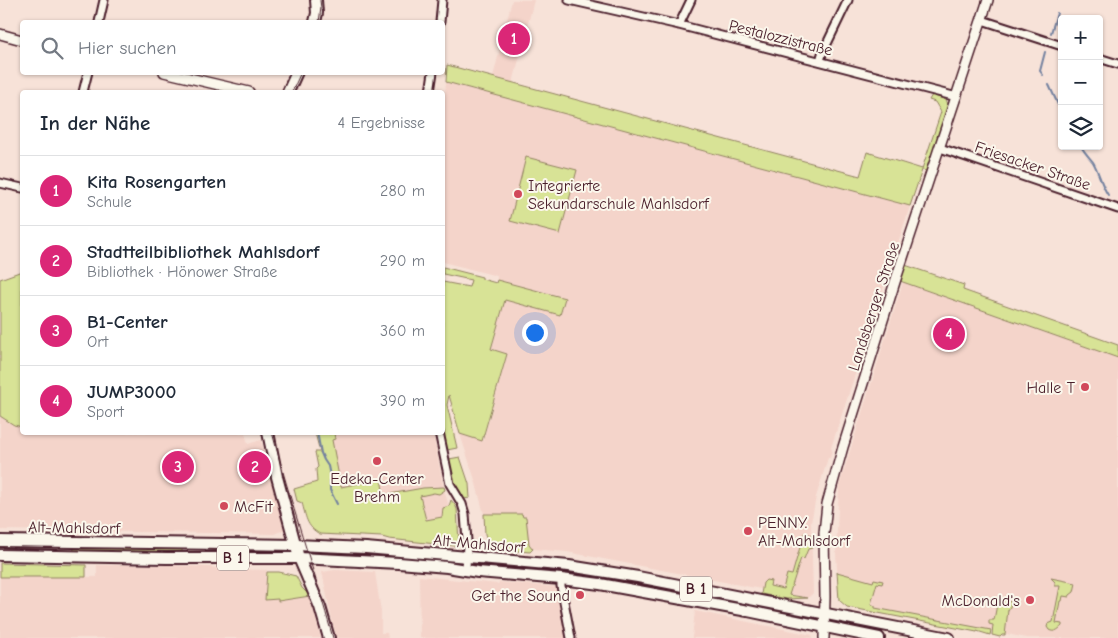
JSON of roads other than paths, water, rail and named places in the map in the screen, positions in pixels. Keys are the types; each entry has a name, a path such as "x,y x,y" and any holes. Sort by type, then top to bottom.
{"main road":[{"path":"315,20 316,0"},
{"path":"289,90 296,75"},
{"path":"269,435 277,477 299,558 320,607 329,638"},
{"name":"Alt-Mahlsdorf","path":"0,541 296,545 384,549 579,568 638,577 949,638"},
{"name":"Alt-Mahlsdorf","path":"0,555 299,558 399,563 600,584 748,611 879,638"}],"street":[{"path":"99,20 104,0"},
{"path":"440,20 442,0"},
{"name":"Pestalozzistraße","path":"569,0 591,3 957,97"},
{"path":"679,25 692,0"},
{"path":"820,61 848,0"},
{"name":"Landsberger Straße","path":"824,638 824,533 827,504 895,282 988,0"},
{"path":"982,20 1058,45"},
{"path":"0,34 20,39"},
{"path":"1103,59 1118,64"},
{"path":"84,90 87,75"},
{"path":"177,75 241,90"},
{"path":"430,90 433,75"},
{"name":"Friesacker Straße","path":"940,148 1118,209"},
{"path":"0,183 20,188"},
{"path":"441,435 450,484 462,504 465,514 467,541 466,570"},
{"path":"561,579 570,638"}],"waterway":[{"path":"1051,33 1057,13"},
{"path":"1043,75 1040,71 1045,52"},
{"path":"1049,85 1058,105"},
{"path":"1084,150 1093,162 1108,195"},
{"path":"318,435 321,453 328,466 330,490 337,504"}],"tram line":[{"path":"319,20 320,0"},
{"path":"293,90 300,75"},
{"path":"273,435 333,638"}],"place":[{"name":"Kita Rosengarten","path":"514,39"},
{"name":"Integrierte Sekundarschule Mahlsdorf","path":"518,194"},
{"name":"JUMP3000","path":"949,334"},
{"name":"Halle T","path":"1085,387"},
{"name":"Edeka-Center Brehm","path":"377,461"},
{"name":"B1-Center","path":"178,467"},
{"name":"Stadtteilbibliothek Mahlsdorf","path":"255,467"},
{"name":"McFit","path":"224,506"},
{"name":"PENNY. Alt-Mahlsdorf","path":"748,531"},
{"name":"Get the Sound","path":"580,595"},
{"name":"McDonald's","path":"1030,600"}]}
